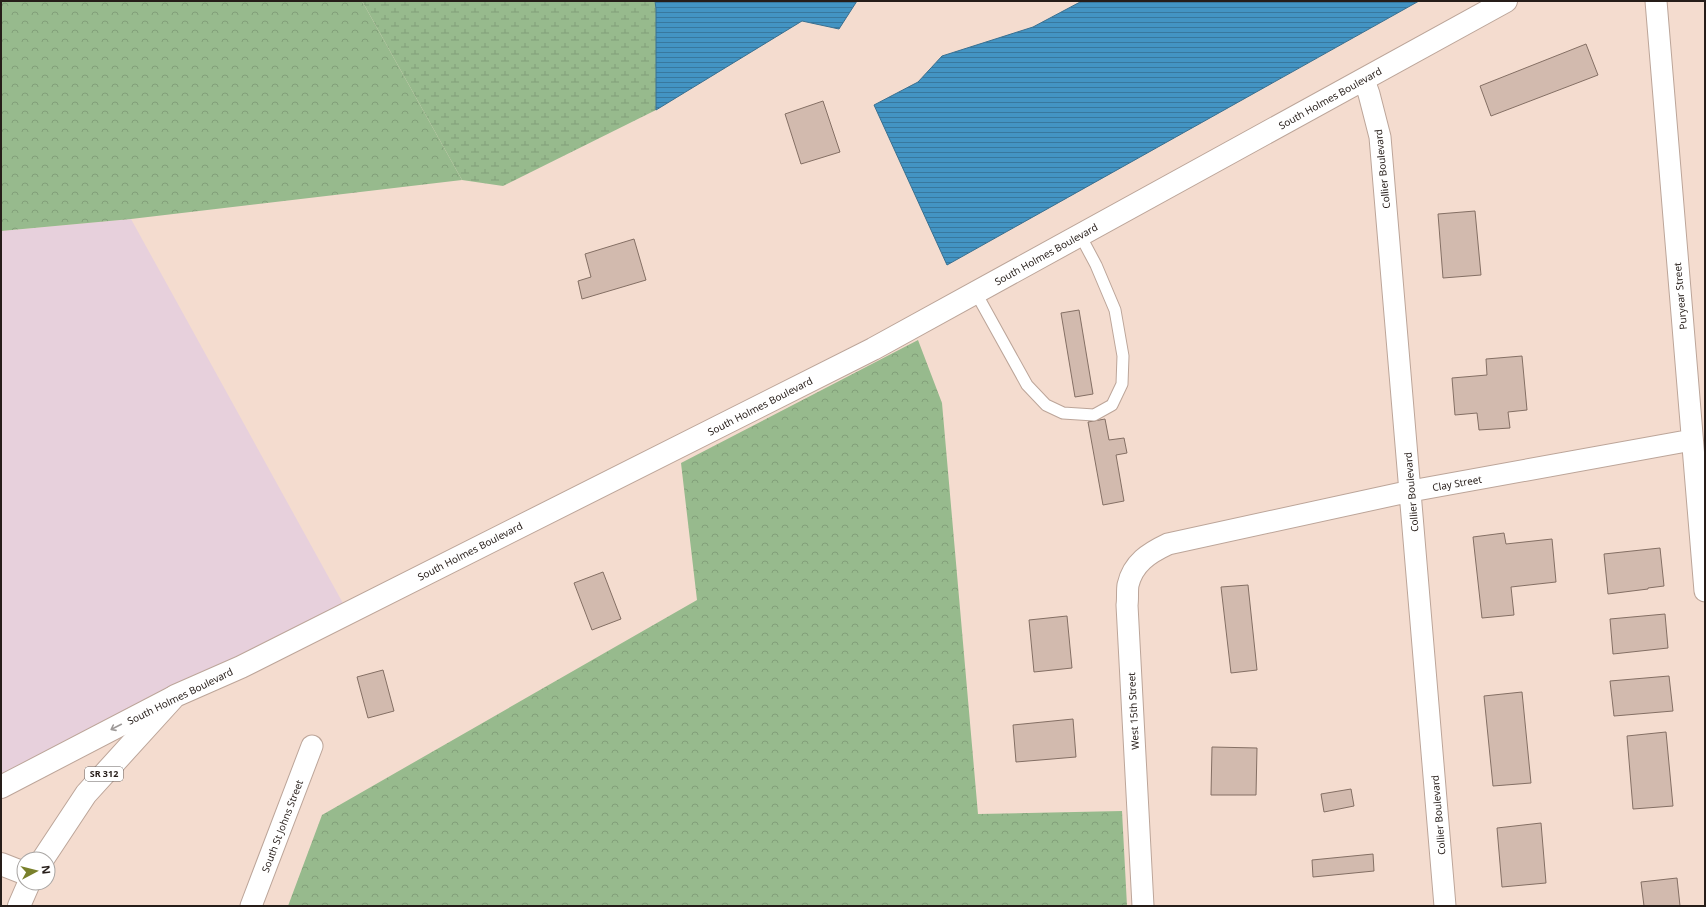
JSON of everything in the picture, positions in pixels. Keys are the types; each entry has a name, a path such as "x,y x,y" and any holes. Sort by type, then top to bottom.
{"main road":[{"name":"South Holmes Boulevard","path":"1,787 175,696 240,667 873,349 1506,1"},
{"name":"SR 312","path":"48,851 86,794 175,696"},
{"path":"1,864 16,870"},
{"path":"19,906 26,891"}],"street":[{"name":"Puryear Street","path":"1656,1 1705,591"},
{"name":"Collier Boulevard","path":"1364,80 1380,136 1445,906"},
{"name":"Clay Street","path":"1176,542 1411,491 1692,440"},
{"name":"West 15th Street","path":"1143,906 1128,586 1135,568 1149,553 1176,542"},
{"name":"South St Johns Street","path":"251,906 312,746"}],"lane":[{"path":"976,293 1027,385 1046,405 1064,413 1094,415 1112,404 1122,384 1123,356 1115,310 1096,265 1080,235"}],"shaded area":[{"path":"131,219 344,605 1,781 1,231"}],"green space":[{"path":"1,1 362,1 462,180 131,219 1,231"},
{"path":"362,1 655,1 656,110 503,186 462,180"},
{"path":"918,340 942,403 978,814 1122,811 1127,906 288,906 322,815 697,600 681,463"}],"water":[{"path":"655,1 857,1 839,29 802,21 656,110"},
{"path":"1082,1 1419,1 947,265 874,105 918,82 942,56 1033,27"}],"building":[{"path":"1586,44 1598,75 1491,116 1480,86"},
{"path":"823,101 840,152 801,164 785,114"},
{"path":"1475,211 1481,275 1443,278 1438,214"},
{"path":"634,239 646,280 582,299 578,281 591,277 585,254"},
{"path":"1079,310 1093,394 1075,397 1061,313"},
{"path":"1522,356 1527,410 1508,412 1510,428 1479,430 1477,413 1455,415 1452,378 1487,375 1486,359"},
{"path":"1105,419 1109,440 1124,438 1127,453 1116,455 1124,501 1103,505 1088,422"},
{"path":"1504,533 1506,544 1552,539 1556,582 1511,587 1514,615 1482,618 1473,537"},
{"path":"1660,548 1664,586 1608,594 1604,554"},
{"path":"603,572 621,619 592,630 574,583"},
{"path":"1248,585 1257,670 1231,673 1221,587"},
{"path":"1665,614 1668,648 1613,654 1610,619"},
{"path":"1067,616 1072,668 1034,672 1029,620"},
{"path":"383,670 394,711 368,718 357,677"},
{"path":"1669,676 1673,711 1614,716 1610,681"},
{"path":"1522,692 1531,783 1493,786 1484,696"},
{"path":"1073,719 1076,757 1016,762 1013,725"},
{"path":"1666,732 1673,806 1633,809 1627,736"},
{"path":"1212,747 1257,748 1256,795 1211,795"},
{"path":"1351,789 1354,806 1324,812 1321,794"},
{"path":"1541,823 1546,883 1502,887 1497,828"},
{"path":"1373,854 1374,871 1313,877 1312,860"},
{"path":"1677,878 1680,906 1644,906 1641,882"}]}
